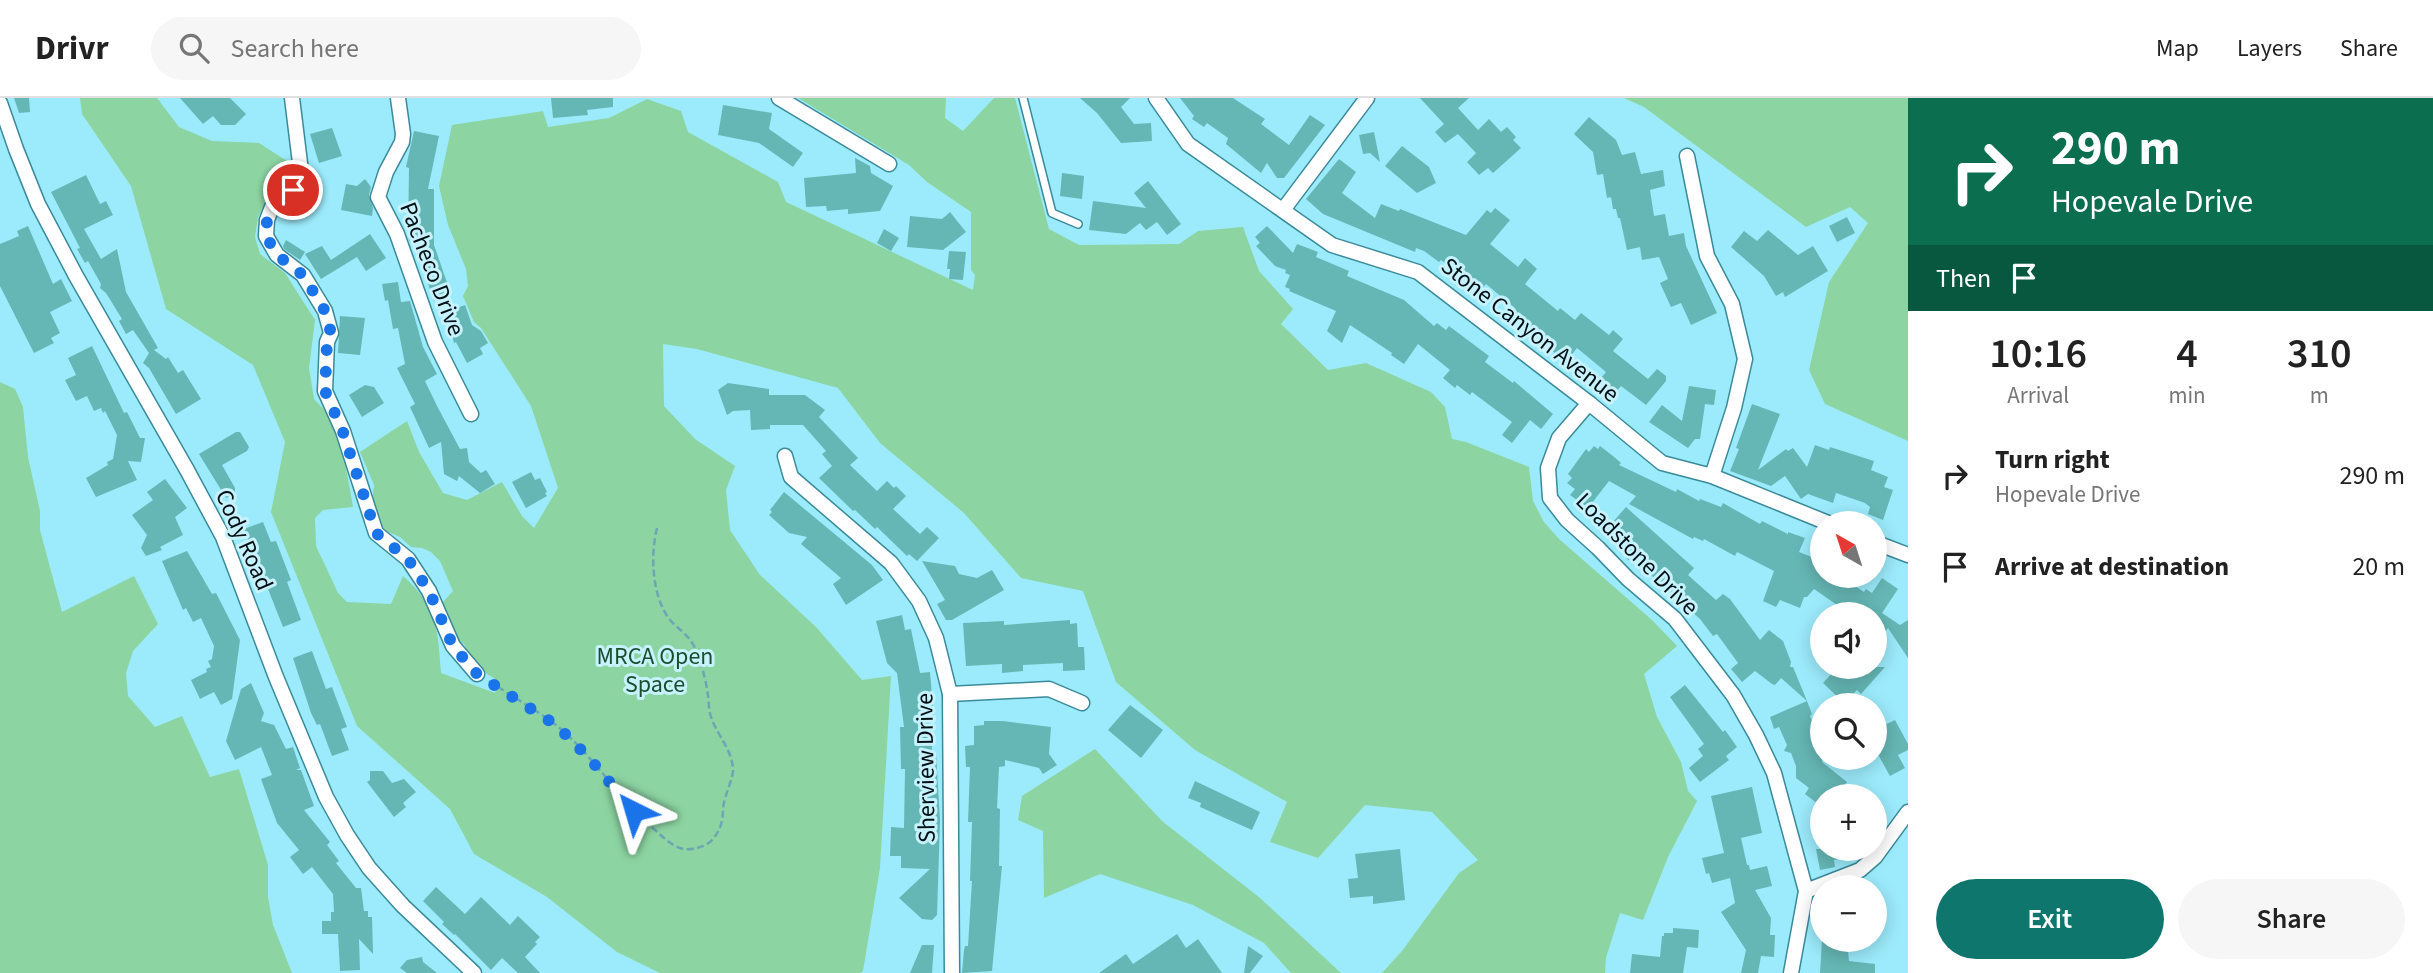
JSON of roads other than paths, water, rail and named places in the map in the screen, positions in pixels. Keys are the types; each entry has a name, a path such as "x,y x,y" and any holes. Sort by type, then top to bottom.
{"street":[{"path":"292,98 301,171 293,190 272,208 267,220 266,236 277,255 303,275 325,311 331,333 327,342 325,391 343,432 376,533 408,559 429,591 453,646 477,674"},
{"name":"Pacheco Drive","path":"398,98 402,142 386,172 378,197 397,234 435,342 471,414"},
{"path":"779,98 890,164"},
{"name":"Stone Canyon Avenue","path":"1156,98 1188,144 1332,245 1418,272 1589,403 1662,463 1712,476 1810,516"},
{"path":"1283,210 1367,98"},
{"name":"Cody Road","path":"0,103 38,204 223,537 285,700 336,816 369,867 403,906 474,973"},
{"path":"1687,156 1707,256 1732,304 1745,359 1734,408 1712,476"},
{"name":"Loadstone Drive","path":"1589,403 1559,438 1548,468 1550,498 1567,520 1628,579 1675,619 1733,695 1756,735 1774,773 1806,891 1791,973"},
{"name":"Sherview Drive","path":"785,456 791,477 891,562 919,601 936,638 950,694 952,973"},
{"path":"1887,547 1908,555"},
{"path":"950,694 1049,689 1082,704"},
{"path":"1806,891 1860,870 1875,857 1908,812"}],"lane":[{"path":"1023,98 1052,213 1078,224"}],"park label":[{"name":"MRCA Open Space","path":"655,670"}]}
